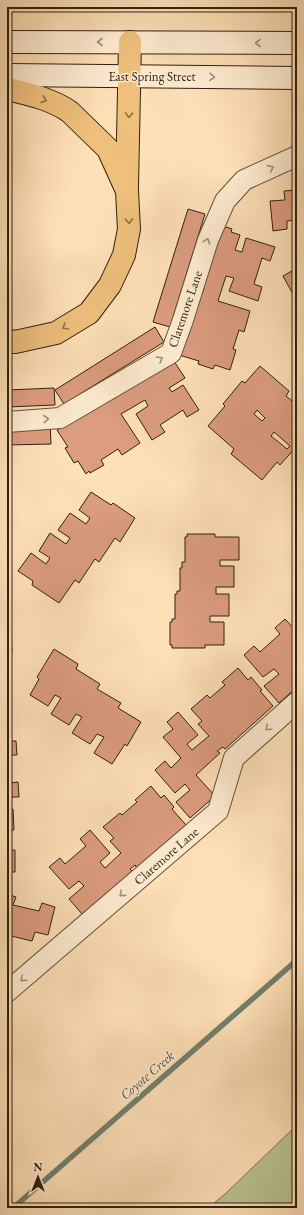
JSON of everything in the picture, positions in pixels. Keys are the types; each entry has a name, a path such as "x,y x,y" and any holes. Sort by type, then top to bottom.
{"highway":[{"path":"7,341 14,342 56,332 89,313 110,286 124,255 129,229 127,191 130,42"},
{"path":"7,89 31,95 63,107 70,112 108,149 127,191"}],"main road":[{"path":"7,42 297,43"},
{"name":"East Spring Street","path":"7,75 297,78"}],"street":[{"name":"Claremore Lane","path":"7,422 60,418 171,353 208,240 225,201 244,180 297,156"},
{"name":"Claremore Lane","path":"7,992 218,811 234,758 297,702"}],"green space":[{"path":"297,1125 297,1208 208,1208 224,1195"}],"building":[{"path":"297,190 297,220 287,221 287,229 273,231 270,201 285,200 284,191"},
{"path":"188,209 205,214 170,327 153,322"},
{"path":"220,225 232,229 231,232 240,235 235,250 242,252 246,238 275,247 270,261 262,258 254,284 262,287 258,301 229,291 234,278 226,276 218,301 250,311 244,332 239,330 233,349 236,350 230,370 215,365 213,369 198,364 199,361 179,355 199,293 202,294 204,288 201,287"},
{"path":"297,268 297,294 294,296 283,276"},
{"path":"155,327 164,342 64,404 55,390"},
{"path":"172,358 185,378 169,388 172,392 183,385 199,410 187,417 183,410 160,425 165,432 152,440 136,414 148,406 145,400 121,414 140,443 122,455 118,449 101,460 104,465 90,473 89,471 86,474 78,461 74,463 65,448 68,447 57,430 112,395 114,399 119,395 117,392"},
{"path":"260,366 289,391 286,396 297,405 297,446 280,465 277,462 262,480 231,454 234,449 208,426 225,406 223,404 242,381 245,383","holes":["257,410 265,418 262,421 254,414","274,432 290,446 287,449 271,436"]},
{"path":"54,388 55,405 7,407 7,390"},
{"path":"50,423 51,444 7,445 7,425"},
{"path":"91,492 111,505 113,503 135,518 120,542 115,538 99,562 95,559 79,583 75,580 59,603 32,585 33,581 18,571 31,553 46,564 50,558 39,551 50,533 66,544 70,538 58,530 70,513 86,524 90,518 79,510"},
{"path":"187,534 215,534 215,537 239,537 239,560 220,560 220,566 234,566 234,587 216,587 216,594 229,594 229,616 210,616 210,622 224,622 224,645 205,645 205,648 172,648 172,645 170,645 170,622 172,622 172,619 175,619 175,594 177,594 177,591 180,591 180,568 182,568 182,562 185,562 185,537 187,537"},
{"path":"10,596 11,610 7,610 7,597"},
{"path":"285,619 297,632 297,648 295,650 297,653 297,687 279,703 264,686 279,674 274,669 263,677 244,655 254,646 260,652 280,634 275,628"},
{"path":"7,638 11,638 12,652 7,652"},
{"path":"54,649 78,664 76,669 100,684 97,689 121,703 118,708 141,722 127,746 125,744 112,764 94,753 104,737 97,734 90,744 72,733 82,717 76,714 69,725 51,714 61,698 55,695 48,706 30,695 39,679 37,677"},
{"path":"8,667 9,685 7,685"},
{"path":"238,668 248,680 251,677 262,690 260,691 273,706 225,749 223,747 217,751 220,753 196,775 215,796 190,818 176,802 190,790 185,784 175,793 155,770 165,761 171,768 181,758 163,737 173,729 167,722 178,712 198,735 187,744 192,750 209,736 198,724 202,721 191,709 207,695 210,698 225,685 222,682"},
{"path":"9,705 10,727 7,727 7,706"},
{"path":"7,741 16,741 17,755 8,755 9,783 18,782 19,797 7,797"},
{"path":"151,786 161,798 164,795 174,807 172,809 186,825 137,868 135,865 130,869 133,872 83,915 69,899 84,886 79,881 69,889 49,867 60,858 65,864 86,846 80,839 90,830 110,853 100,862 105,868 121,853 110,841 114,838 103,827 120,813 122,815 137,802 135,800"},
{"path":"7,809 13,809 14,830 10,830 11,850 15,850 15,872 7,872"},
{"path":"7,894 16,897 13,905 39,911 42,903 55,907 48,935 35,932 32,941 7,935"}],"waterway":[{"name":"Coyote Creek","path":"13,1208 297,960"}]}
